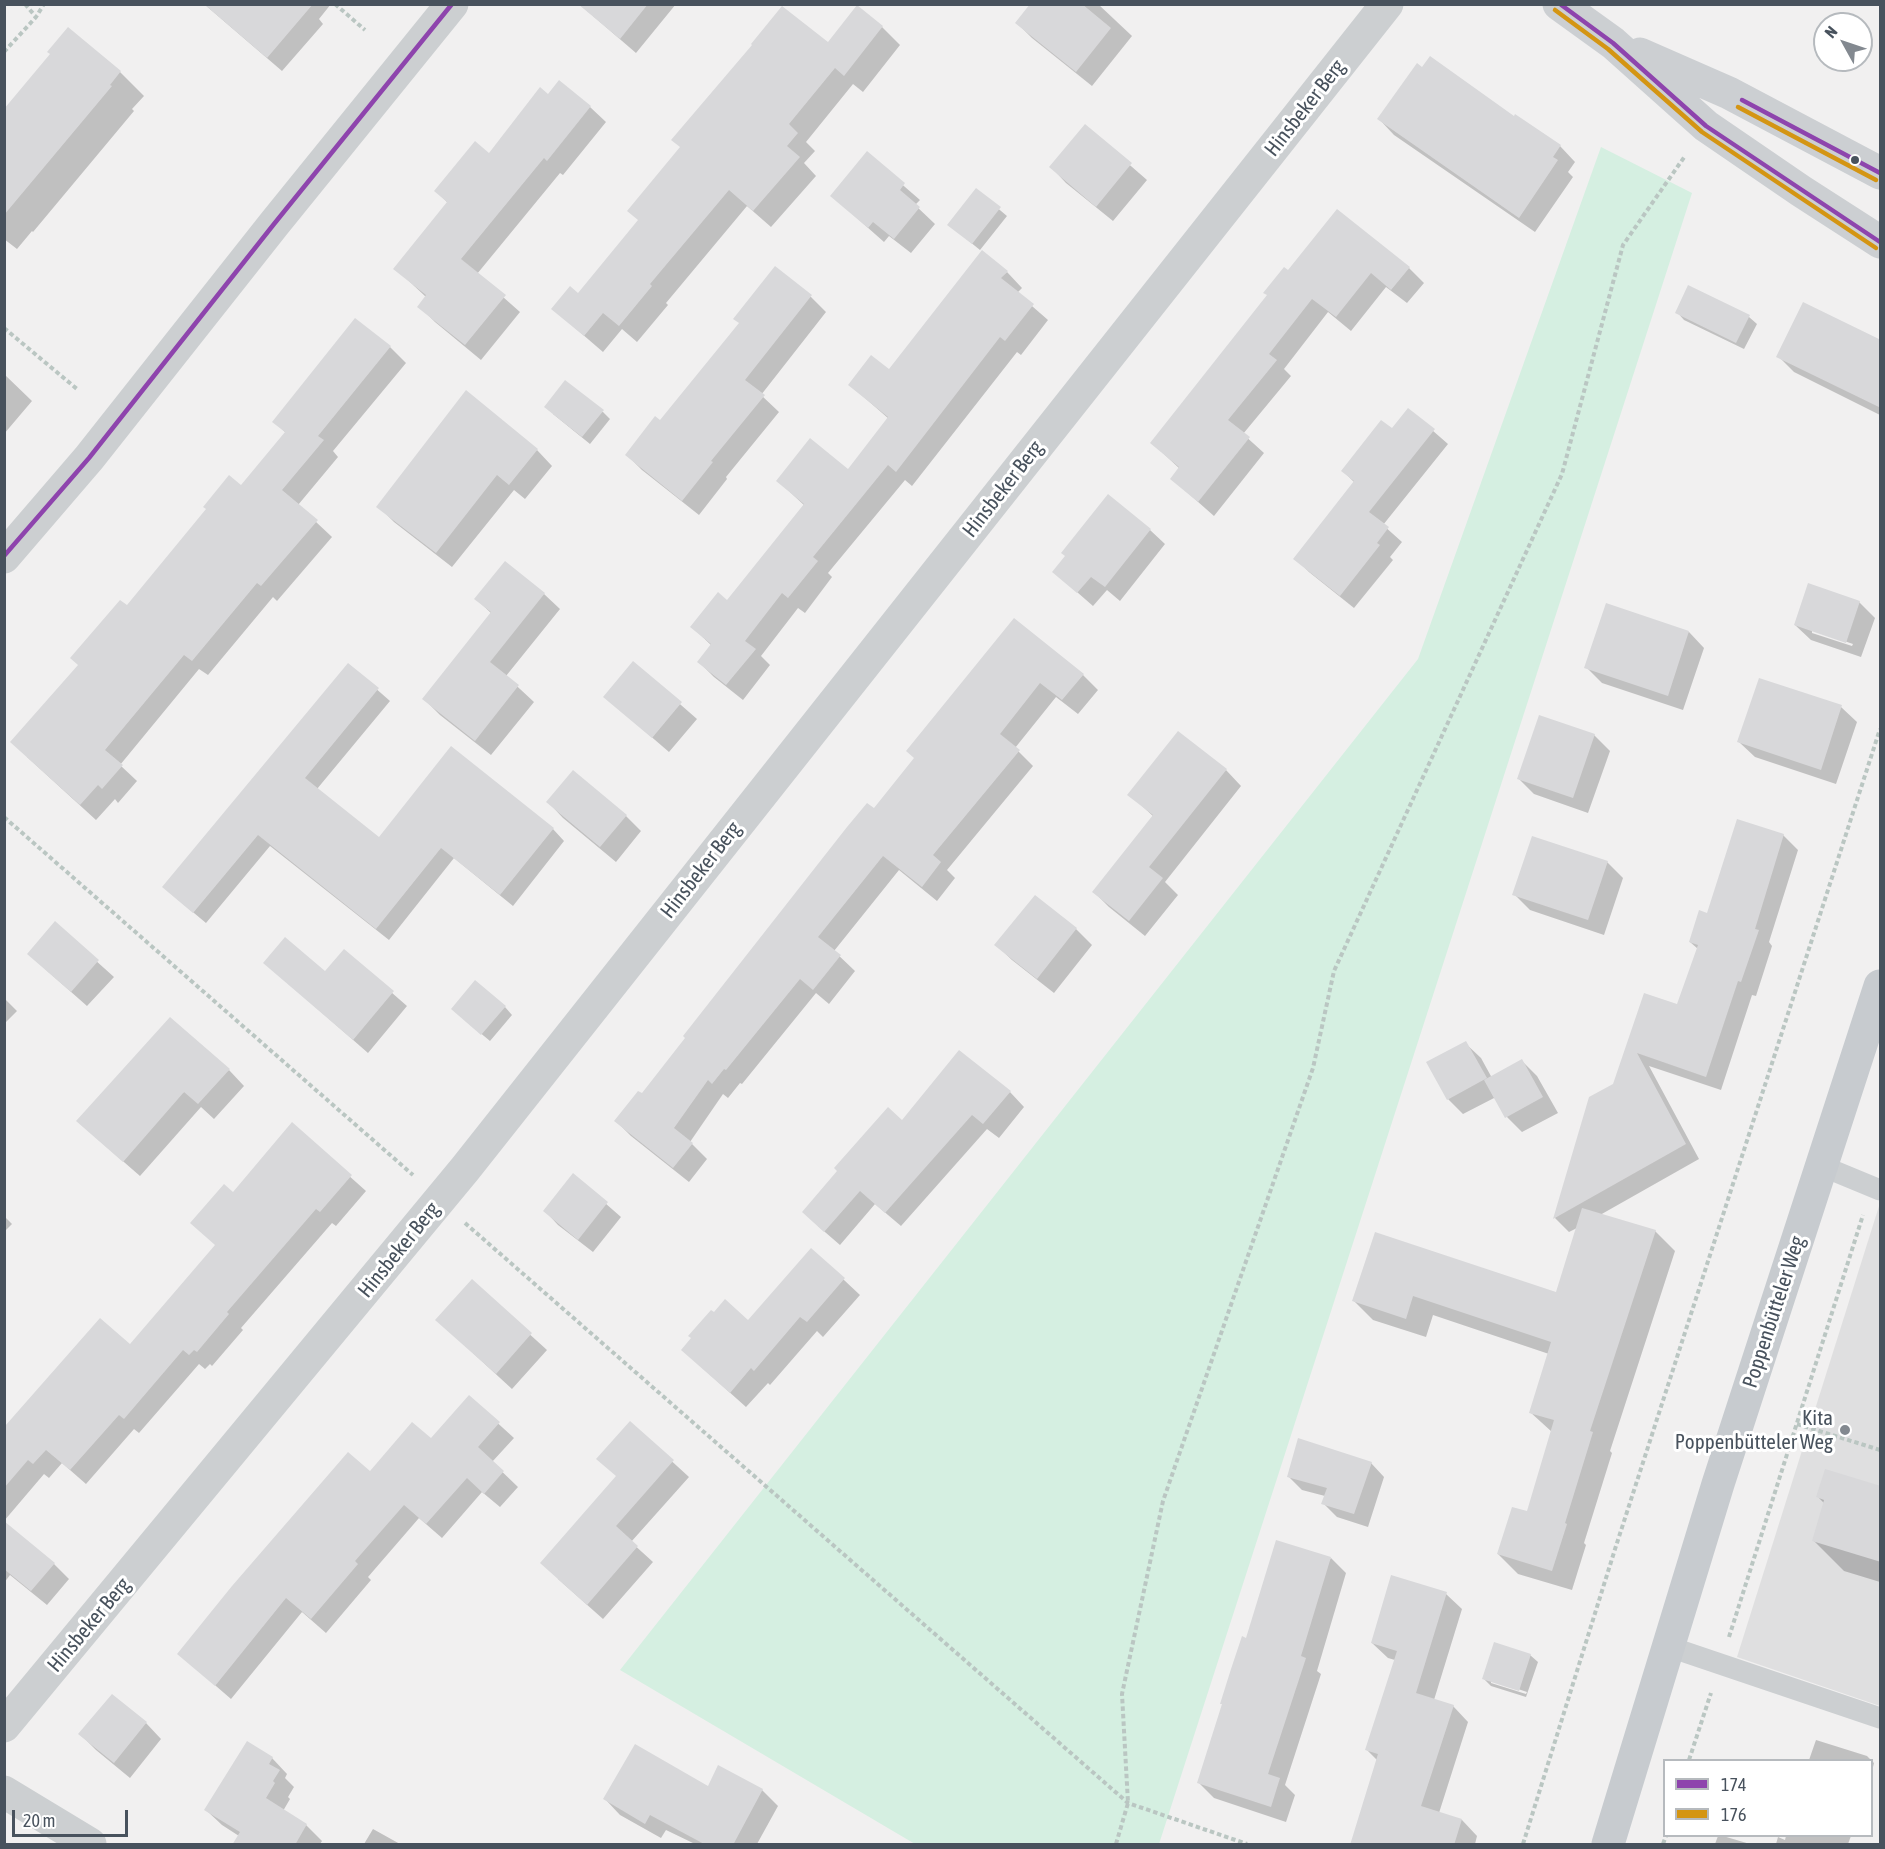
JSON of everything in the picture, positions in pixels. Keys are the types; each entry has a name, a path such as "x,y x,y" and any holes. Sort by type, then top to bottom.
{"main road":[{"path":"1559,4 1613,43 1706,126 1881,242"},
{"path":"1613,43 1729,93 1881,173"},
{"name":"Poppenbütteler Weg","path":"1608,1845 1718,1484 1881,986"}],"street":[{"path":"4,557 89,458 452,4"},
{"name":"Hinsbeker Berg","path":"4,1726 441,1199 1387,4"},
{"path":"4,1792 90,1845"}],"lane":[{"path":"1822,1166 1876,1187"},
{"path":"1667,1646 1881,1718"}],"path":[{"path":"26,4 36,16"},
{"path":"4,52 44,4"},
{"path":"335,4 365,30"},
{"path":"1116,1845 1128,1803 1122,1694 1163,1501 1313,1068 1334,971 1562,474 1623,244 1706,126"},
{"path":"4,328 77,389"},
{"path":"1523,1845 1616,1546 1881,729"},
{"path":"4,818 1128,1803 1247,1845"},
{"path":"1690,1759 1876,1187"},
{"path":"1797,1424 1881,1450"}],"shaded area":[{"name":"Kita Poppenbütteler Weg","path":"1880,1203 1880,1706 1737,1657"}],"green space":[{"path":"1601,147 1692,193 1159,1844 915,1844 620,1670 1418,659"}],"building":[{"path":"204,4 313,4 267,58"},
{"path":"578,4 648,4 620,39"},
{"path":"1030,4 1082,4 1111,28 1076,72 1015,23"},
{"path":"857,5 883,26 844,76 835,68 789,124 798,133 787,146 800,157 753,211 729,190 650,284 652,286 619,326 603,313 584,336 551,309 570,286 578,293 638,220 627,211 680,147 671,140 782,6 828,42"},
{"path":"68,27 121,71 110,85 112,86 4,215 4,109 50,54 47,52"},
{"path":"1430,56 1514,116 1515,114 1561,145 1553,157 1558,160 1519,218 1377,119 1417,63 1422,67"},
{"path":"559,80 591,106 547,161 544,158 461,259 506,295 465,345 417,307 426,295 393,269 447,202 434,191 475,141 489,153 540,87 548,94"},
{"path":"1085,124 1132,163 1096,207 1049,167"},
{"path":"867,151 905,183 900,190 920,207 894,239 873,222 868,228 830,196"},
{"path":"976,188 1001,207 972,244 947,225"},
{"path":"1337,209 1410,267 1391,290 1371,273 1336,317 1312,299 1269,354 1277,360 1228,420 1250,437 1198,502 1170,479 1179,467 1150,443 1267,295 1263,293 1284,267 1288,270"},
{"path":"982,250 1008,271 1001,278 1034,304 1005,341 1000,337 896,472 888,465 813,557 818,561 788,598 782,593 745,641 756,649 726,685 697,662 711,644 690,627 718,592 727,600 804,504 776,481 810,438 848,469 888,417 848,385 871,355 889,369"},
{"path":"775,266 812,295 745,380 765,395 711,461 713,462 682,501 625,455 655,416 660,420 739,323 733,319"},
{"path":"1688,285 1750,315 1736,343 1675,313"},
{"path":"1803,302 1881,340 1881,408 1776,357"},
{"path":"355,318 391,346 318,436 324,440 282,490 318,520 261,586 257,583 192,661 184,655 105,750 123,765 102,789 98,785 80,805 10,742 78,665 70,658 120,600 127,605 206,509 203,507 229,475 241,485 285,432 272,422"},
{"path":"565,380 604,410 582,437 544,407"},
{"path":"466,390 538,449 509,485 497,475 436,553 376,507"},
{"path":"1408,408 1435,429 1369,512 1389,527 1377,543 1380,545 1340,596 1293,559 1354,481 1341,471 1381,420 1392,428"},
{"path":"1108,494 1151,529 1105,587 1091,577 1077,593 1052,572 1065,556 1061,553"},
{"path":"505,561 545,593 490,662 519,685 475,741 422,699 491,612 474,599"},
{"path":"1808,583 1860,601 1846,643 1794,625"},
{"path":"1606,603 1689,631 1668,696 1584,668"},
{"path":"1014,618 1084,674 1062,700 1040,683 1000,734 1020,750 933,855 941,862 922,887 883,856 818,937 841,955 813,990 800,979 726,1070 724,1069 712,1084 708,1080 674,1128 693,1143 673,1168 614,1121 638,1091 642,1093 685,1038 683,1036 847,827 867,803 874,808 914,758 906,751"},
{"path":"633,661 682,702 652,738 603,697"},
{"path":"348,663 379,688 305,778 379,837 451,746 554,828 500,895 441,848 376,929 258,835 193,913 162,887"},
{"path":"1759,678 1842,705 1821,770 1737,742"},
{"path":"1539,715 1595,734 1573,798 1517,779"},
{"path":"1178,731 1227,769 1149,867 1163,878 1129,921 1092,892 1153,815 1127,795"},
{"path":"573,770 627,815 600,847 546,802"},
{"path":"1737,819 1784,834 1755,929 1759,930 1741,982 1738,981 1706,1077 1637,1053 1686,1144 1553,1219 1589,1097 1613,1084 1644,993 1677,1004 1698,945 1689,942 1699,910 1707,913"},
{"path":"1532,836 1608,861 1588,920 1512,895"},
{"path":"1035,895 1077,928 1037,979 994,945"},
{"path":"55,921 99,960 71,992 27,954"},
{"path":"285,937 325,971 344,949 394,991 353,1040 263,963"},
{"path":"475,980 506,1006 481,1035 451,1009"},
{"path":"170,1017 230,1069 198,1104 184,1092 123,1162 76,1121"},
{"path":"1466,1041 1487,1078 1447,1100 1426,1062"},
{"path":"959,1050 1011,1091 983,1124 972,1115 885,1213 860,1191 824,1232 802,1212 837,1171 834,1168 888,1107 902,1120"},
{"path":"1522,1059 1543,1097 1505,1118 1484,1080"},
{"path":"292,1122 352,1175 320,1212 316,1209 227,1312 229,1314 197,1352 194,1350 189,1355 183,1350 124,1419 119,1415 70,1470 46,1450 33,1464 28,1460 4,1488 5,1426 100,1318 130,1344 215,1245 190,1223 224,1184 233,1192"},
{"path":"573,1173 608,1202 578,1240 543,1211"},
{"path":"1582,1208 1656,1230 1590,1431 1593,1432 1552,1571 1497,1554 1512,1507 1527,1511 1554,1420 1529,1413 1551,1342 1413,1296 1406,1319 1352,1301 1375,1232 1556,1292"},
{"path":"811,1248 845,1278 807,1322 800,1317 754,1371 751,1368 730,1393 681,1350 691,1338 688,1336 711,1310 714,1312 725,1299 748,1320"},
{"path":"472,1279 532,1333 496,1374 435,1320"},
{"path":"469,1395 500,1422 478,1447 504,1471 484,1494 467,1478 426,1524 404,1505 355,1561 358,1564 311,1619 286,1598 215,1686 177,1654 232,1586 348,1452 370,1471 412,1422 431,1438"},
{"path":"630,1421 674,1460 616,1526 638,1546 587,1605 540,1563 616,1476 596,1459"},
{"path":"1298,1438 1372,1462 1354,1514 1321,1504 1327,1488 1287,1477"},
{"path":"1825,1469 1881,1486 1881,1562 1812,1541 1824,1500 1816,1497"},
{"path":"4,1521 55,1563 31,1591 4,1569"},
{"path":"1276,1540 1331,1557 1301,1656 1306,1658 1268,1774 1280,1778 1271,1807 1197,1783 1231,1669 1242,1636 1246,1638"},
{"path":"1391,1575 1447,1592 1416,1693 1454,1705 1421,1806 1462,1819 1454,1845 1350,1845 1378,1754 1365,1750 1397,1651 1371,1643"},
{"path":"1494,1642 1531,1654 1519,1691 1482,1679"},
{"path":"112,1694 147,1722 114,1763 78,1734"},
{"path":"247,1741 273,1757 269,1764 280,1770 266,1798 307,1824 295,1845 232,1845 240,1832 204,1810"},
{"path":"635,1744 708,1786 718,1765 763,1789 733,1845 706,1845 650,1815 645,1824 603,1799"}],"transit line":[{"name":"174","path":"4,556 89,458 452,4"},
{"name":"174","path":"1560,4 1613,43 1706,126 1880,242"},
{"name":"176","path":"1555,10 1608,49 1702,132 1876,248"},
{"name":"174","path":"1742,100 1880,173"},
{"name":"176","path":"1738,107 1876,180"}],"place":[{"name":"Kita Poppenbütteler Weg","path":"1845,1430"}]}
